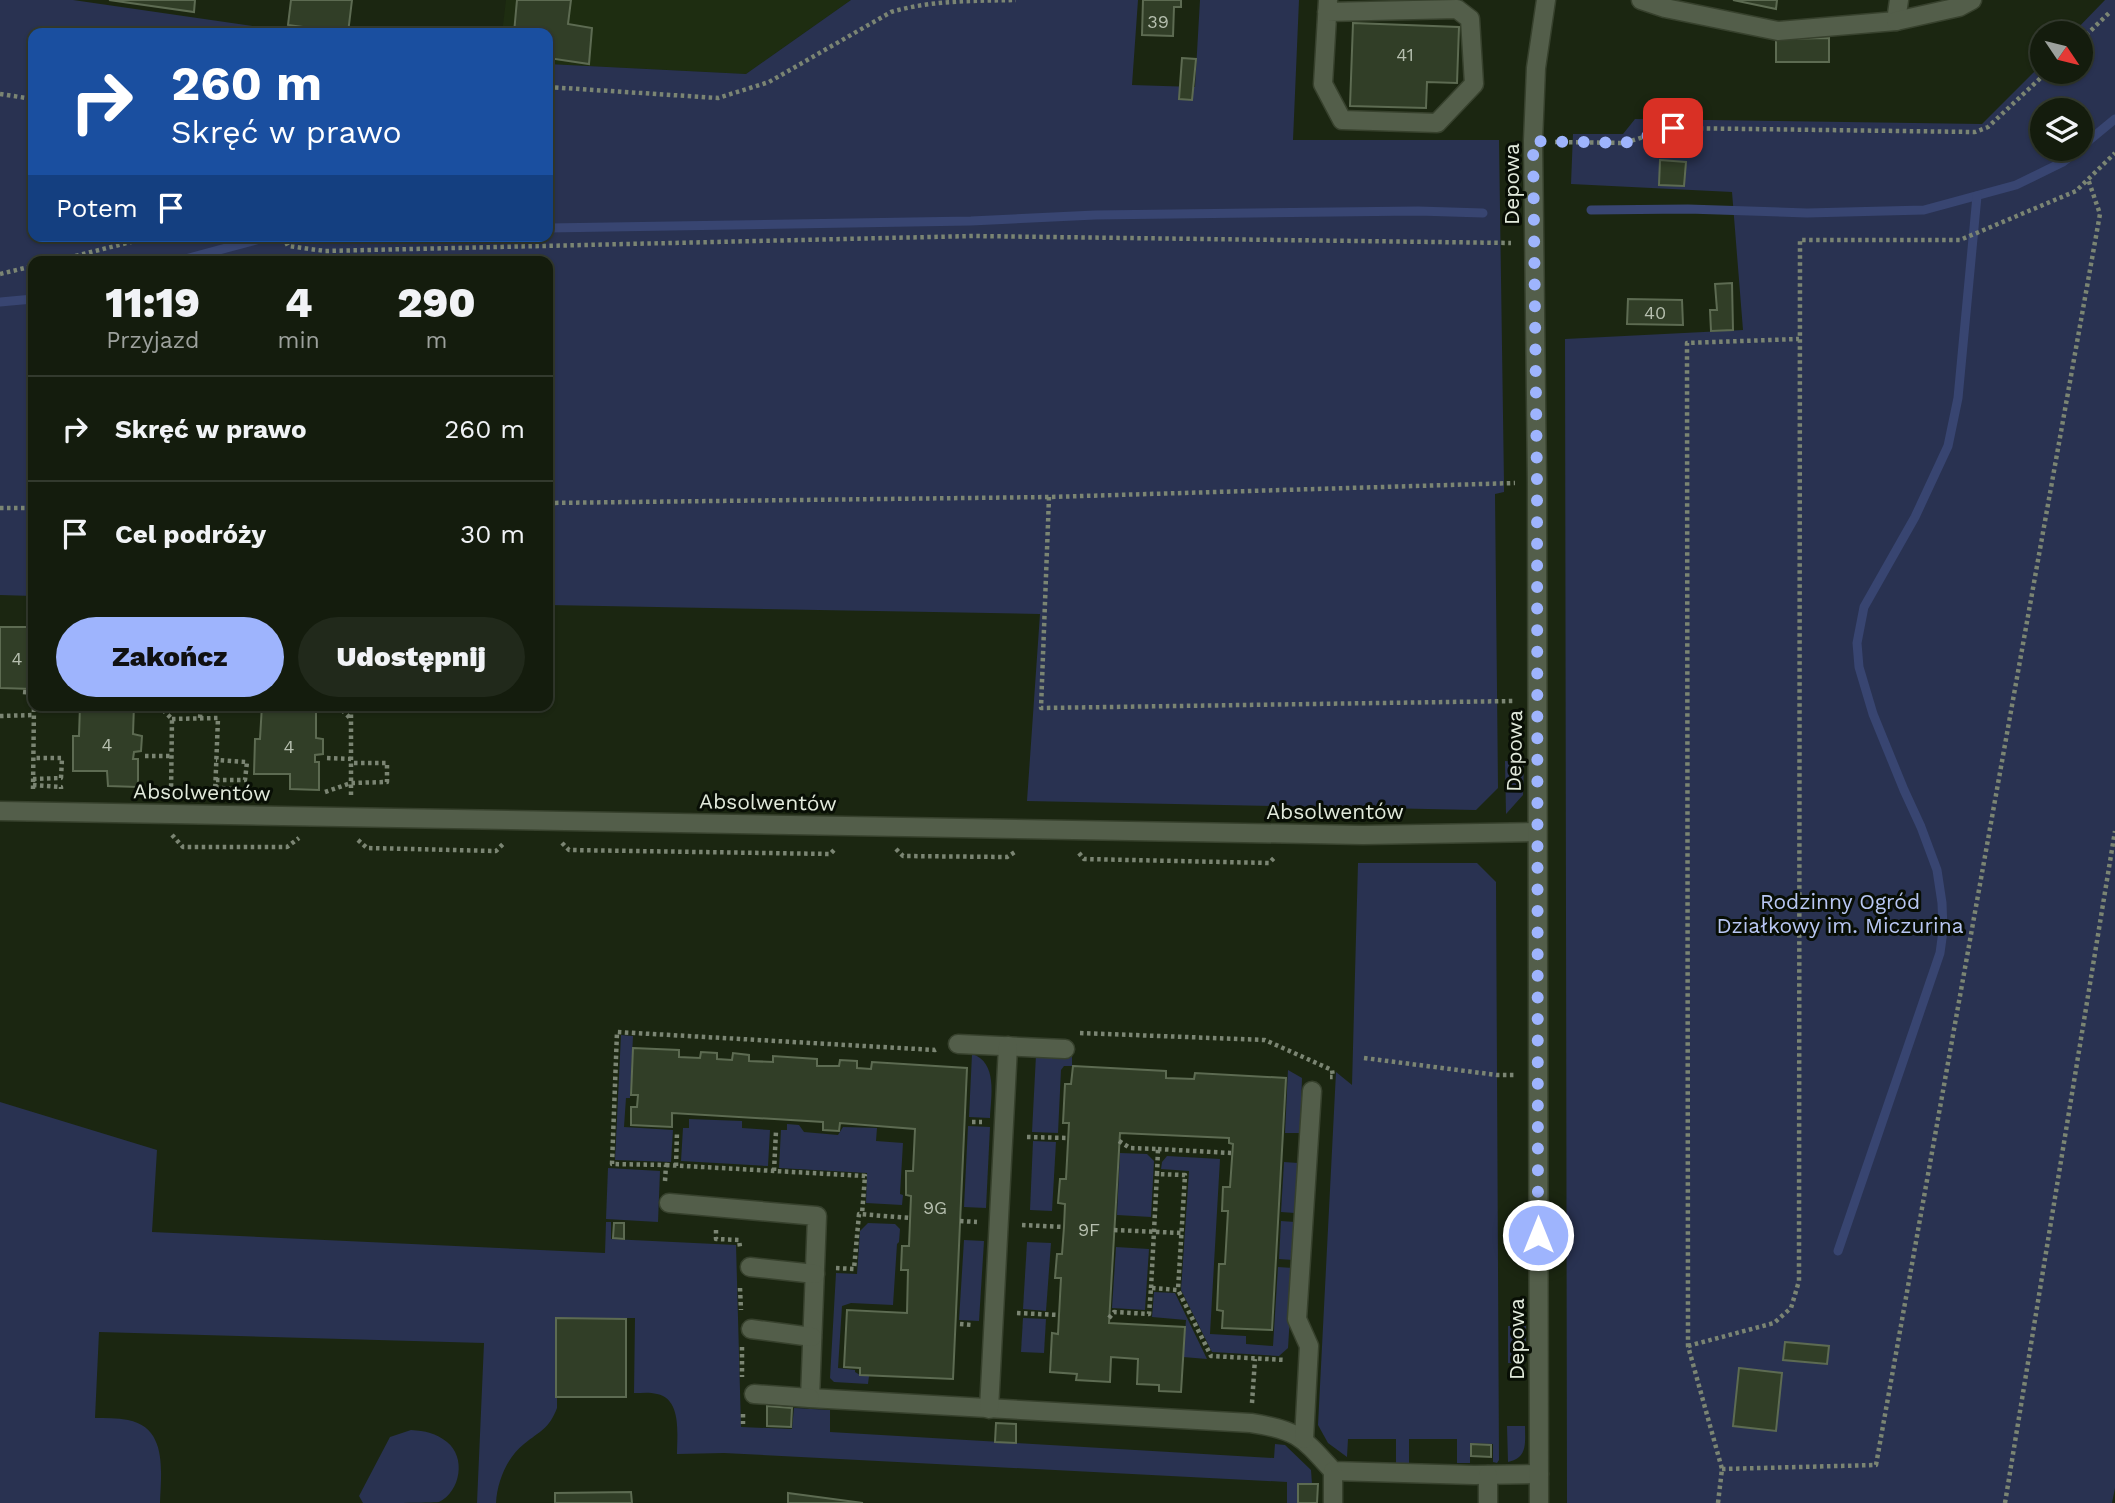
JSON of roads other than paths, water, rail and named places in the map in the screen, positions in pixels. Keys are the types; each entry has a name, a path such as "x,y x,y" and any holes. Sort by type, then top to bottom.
{"street":[{"name":"Depowa","path":"1539,1503 1537,483 1533,141 1536,68 1546,0"},
{"path":"1641,0 1665,8 1778,31 1896,21 1959,7 1972,0"},
{"path":"1896,21 1899,0"},
{"path":"1328,6 1457,9 1470,19 1474,83 1437,123 1342,120 1323,85 1328,6"},
{"name":"Absolwentów","path":"0,811 1363,835 1536,832"},
{"path":"950,1043 1065,1049"},
{"path":"989,1409 1008,1046"},
{"path":"1304,1439 1309,1346 1297,1319 1317,1084"},
{"path":"667,1197 817,1216 810,1398"},
{"path":"743,1266 815,1274"},
{"path":"744,1329 812,1337"},
{"path":"747,1393 1251,1423 1282,1428 1304,1439 1333,1471 1333,1503"},
{"path":"1333,1471 1539,1474"},
{"path":"1488,1475 1488,1503"}],"waterway":[{"path":"2093,137 2115,119"},
{"path":"1591,210 1688,209 1807,213 1924,210 2016,185 2064,161"},
{"path":"1838,1251 1940,953 1943,931 1937,870 1873,714 1859,667 1857,643 1864,607 1915,517 1948,446 1958,398 1977,196"},
{"path":"553,228 971,221 1095,215 1418,211 1483,213"},
{"path":"197,256 249,242"},
{"path":"0,302 28,299"}],"park label":[{"name":"Rodzinny Ogród Działkowy im. Miczurina","path":"1840,913"}]}
